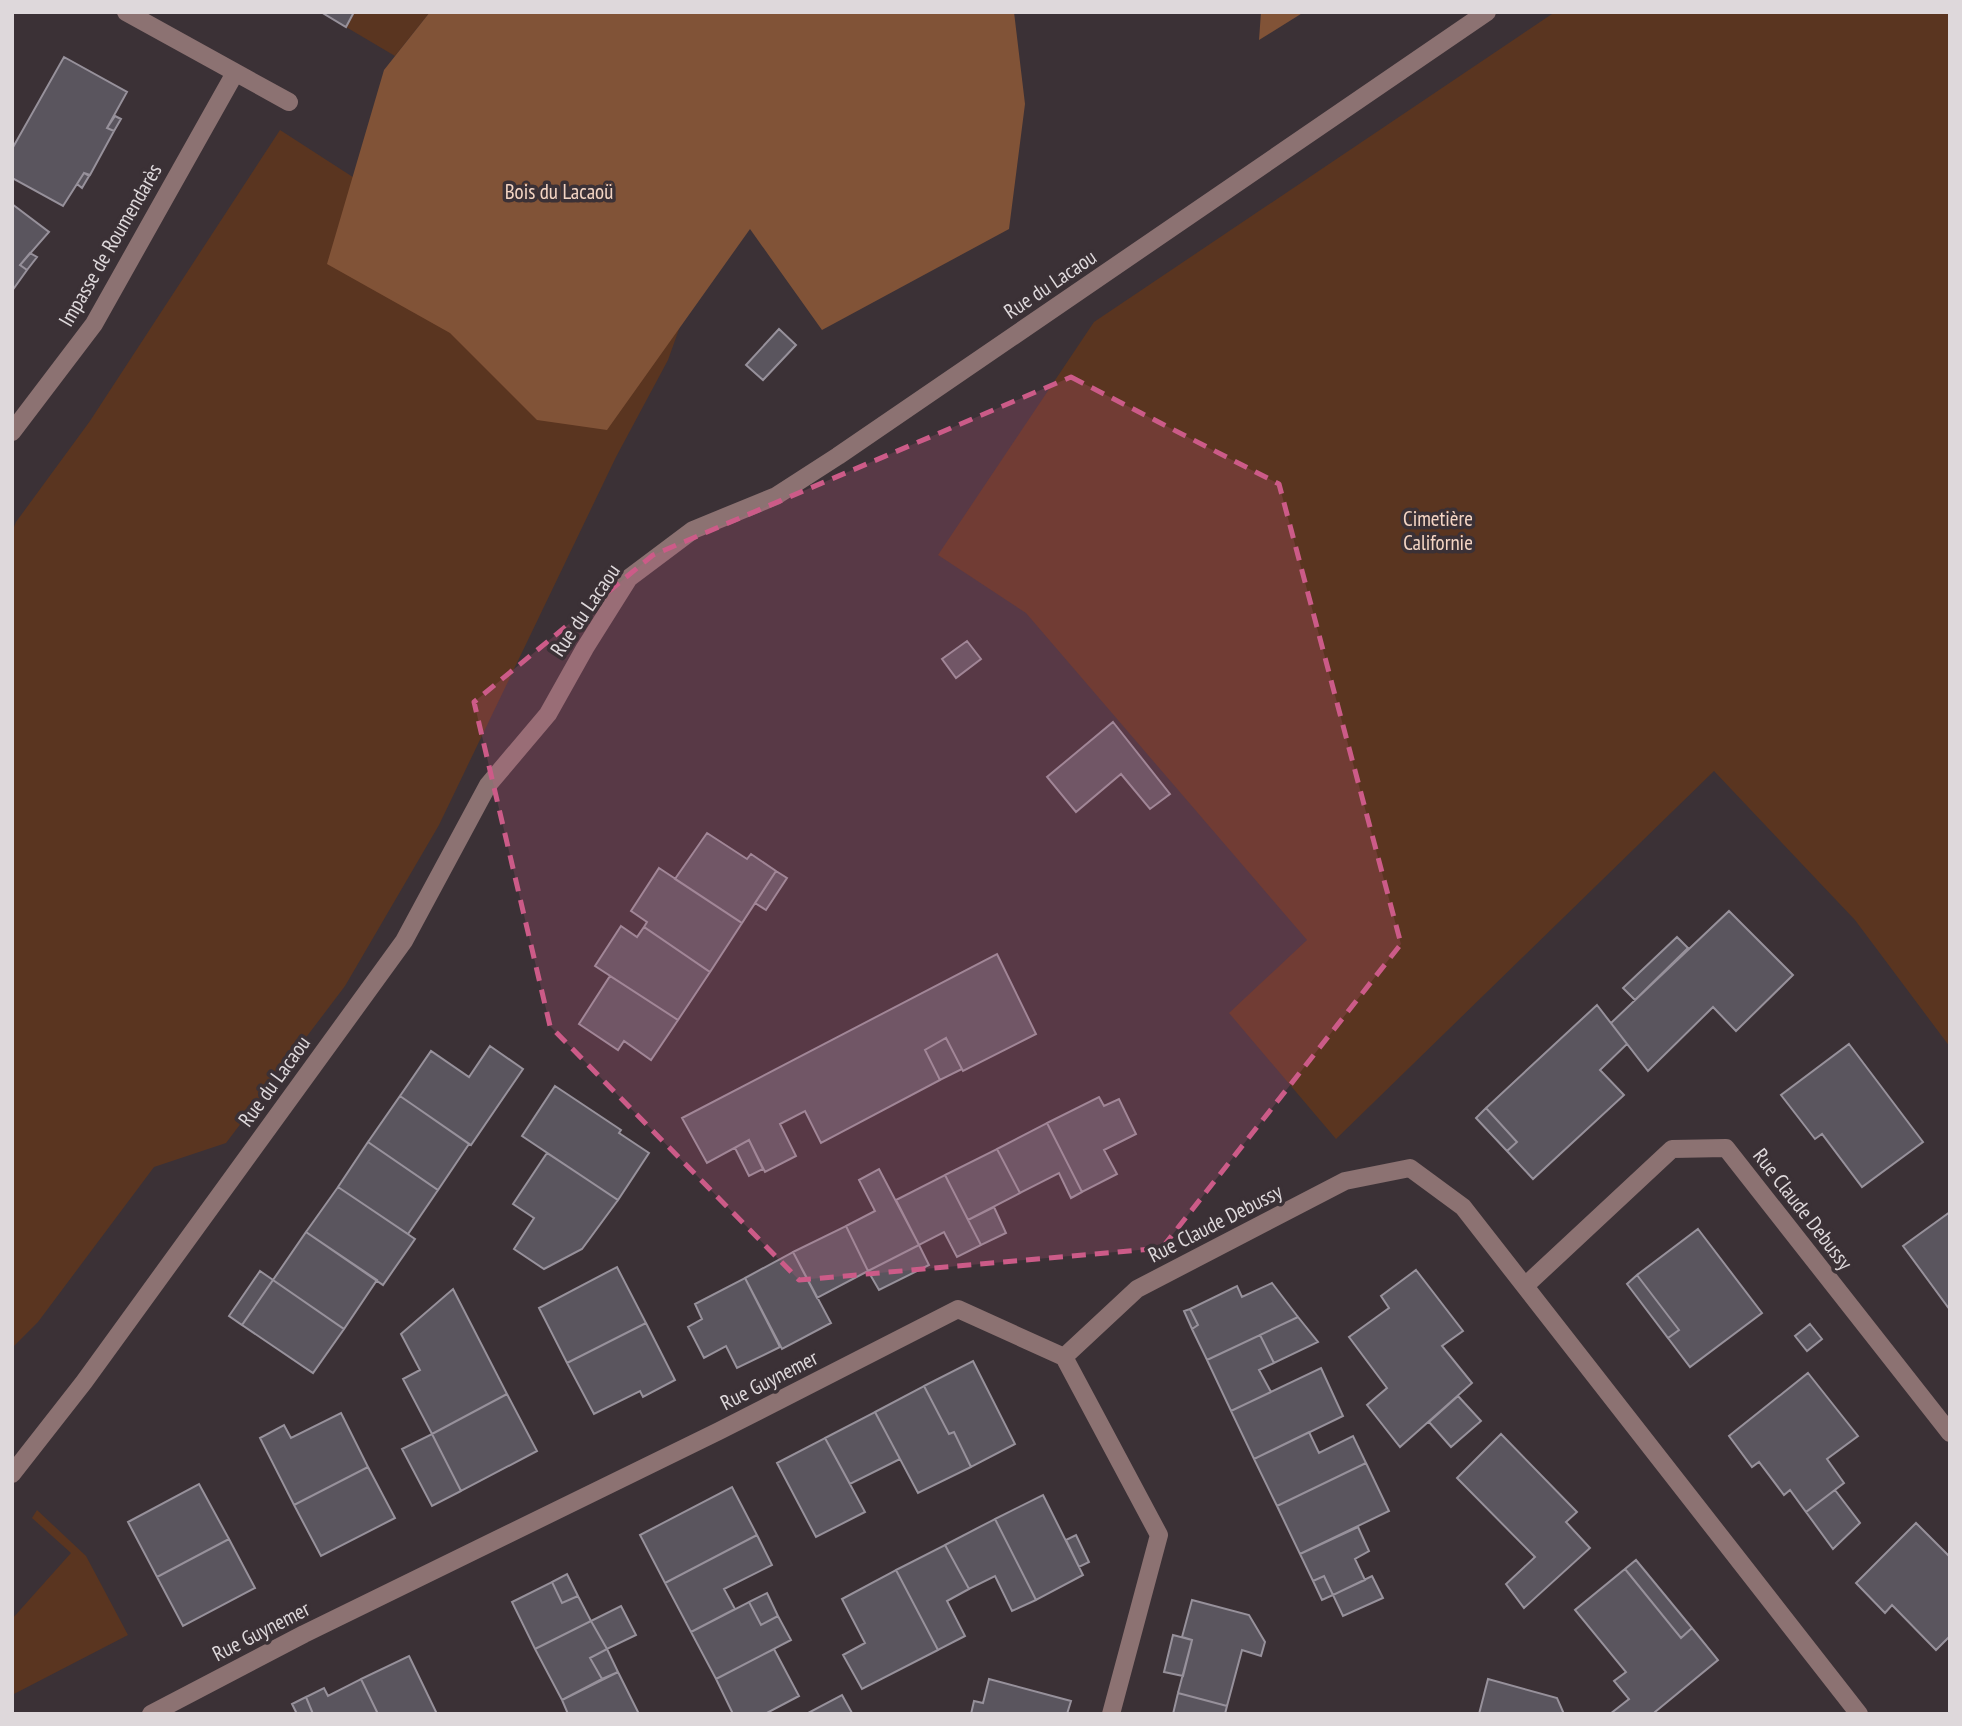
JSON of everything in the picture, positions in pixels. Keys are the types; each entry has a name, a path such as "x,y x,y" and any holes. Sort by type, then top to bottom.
{"street":[{"path":"126,12 289,102"},
{"name":"Rue du Lacaou","path":"12,1474 84,1382 404,941 488,785 548,714 629,578 692,530 776,496 838,456 1487,12"},
{"name":"Impasse de Roumendarès","path":"12,432 94,324 235,73"},
{"name":"Rue Claude Debussy","path":"1525,1286 1672,1149 1726,1148 1950,1433"},
{"name":"Rue Claude Debussy","path":"1064,1357 1137,1289 1345,1181 1410,1168 1463,1207 1859,1714"},
{"name":"Rue Guynemer","path":"151,1714 304,1634 708,1436 958,1309 1064,1357"},
{"path":"1064,1357 1159,1535 1111,1714"}],"highlighted area":[{"path":"1071,377 1279,484 1401,944 1162,1248 799,1280 550,1026 474,702 653,555"}],"green space":[{"path":"354,12 430,12 395,56 346,27"},
{"name":"Bois du Lacaoü","path":"430,12 1014,12 1025,104 1009,229 822,330 750,229 607,430 537,420 450,333 327,264 384,70"},
{"path":"1261,12 1304,12 1259,40"},
{"name":"Cimetière Californie","path":"1555,12 1950,12 1950,1047 1855,920 1714,771 1336,1139 1229,1013 1307,940 1026,613 938,555 1094,322"},
{"path":"280,130 376,192 704,259 668,360 616,457 439,825 345,986 226,1143 154,1167 38,1322 12,1348 12,532 16,522 90,421"},
{"path":"37,1510 86,1556 128,1635 12,1695 12,1619 71,1553 32,1518"}],"building":[{"path":"321,12 354,12 346,27"},
{"path":"64,57 127,92 107,128 114,131 90,175 84,173 63,206 12,178 12,149"},
{"path":"115,116 121,119 114,131 107,128"},
{"path":"84,173 89,176 82,188 77,184"},
{"path":"12,204 49,232 20,265 27,270 12,291"},
{"path":"30,253 37,257 27,270 20,265"},
{"path":"779,329 796,345 763,380 746,365"},
{"path":"967,641 981,659 956,678 942,659"},
{"path":"1113,722 1170,794 1150,809 1121,774 1076,812 1047,777"},
{"path":"707,833 747,859 751,854 776,871 742,923 675,879"},
{"path":"659,868 742,923 710,972 644,927 647,922 631,911"},
{"path":"776,871 787,878 766,910 755,903"},
{"path":"1729,911 1793,975 1736,1031 1713,1007 1648,1071 1611,1023"},
{"path":"621,926 637,937 644,927 710,972 678,1020 595,966"},
{"path":"1677,937 1688,948 1635,1000 1623,988"},
{"path":"997,954 1036,1034 963,1071 946,1038 925,1050 940,1080 821,1143 805,1111 780,1124 796,1156 765,1172 749,1140 707,1163 682,1118"},
{"path":"610,976 678,1020 651,1060 624,1041 618,1050 579,1024"},
{"path":"1597,1005 1627,1044 1600,1070 1624,1095 1533,1179 1507,1151 1517,1142 1486,1108"},
{"path":"946,1038 962,1069 940,1080 925,1050"},
{"path":"1849,1044 1923,1142 1862,1187 1822,1134 1815,1139 1781,1095"},
{"path":"490,1046 523,1069 471,1145 400,1096 431,1051 469,1077"},
{"path":"555,1086 621,1130 619,1133 649,1153 618,1200 522,1136"},
{"path":"400,1096 469,1144 438,1190 368,1142"},
{"path":"1099,1097 1104,1106 1119,1099 1136,1134 1104,1150 1117,1174 1082,1192 1047,1123"},
{"path":"1486,1108 1517,1142 1507,1151 1476,1118"},
{"path":"1047,1123 1082,1192 1071,1198 1059,1173 1020,1193 997,1149"},
{"path":"749,1140 763,1169 749,1176 735,1148"},
{"path":"368,1142 438,1190 408,1234 338,1187"},
{"path":"997,1149 1020,1193 968,1220 945,1175"},
{"path":"547,1153 618,1200 582,1249 544,1269 514,1249 534,1218 513,1204"},
{"path":"879,1169 919,1245 868,1271 846,1226 875,1211 859,1180"},
{"path":"945,1175 981,1245 957,1257 944,1232 919,1245 896,1200"},
{"path":"338,1187 415,1239 383,1285 306,1232"},
{"path":"994,1207 1006,1233 981,1245 968,1220"},
{"path":"1950,1212 1950,1310 1903,1246"},
{"path":"846,1226 868,1271 817,1298 793,1252"},
{"path":"1698,1229 1762,1313 1690,1367 1668,1338 1679,1330 1637,1275"},
{"path":"306,1232 377,1280 344,1329 273,1280"},
{"path":"919,1245 929,1265 879,1290 868,1271"},
{"path":"793,1252 831,1323 782,1349 745,1278"},
{"path":"617,1267 646,1323 567,1363 539,1308"},
{"path":"1416,1270 1463,1331 1442,1346 1472,1383 1400,1447 1367,1405 1387,1388 1349,1337 1389,1308 1381,1296"},
{"path":"260,1271 273,1280 242,1325 229,1316"},
{"path":"1637,1275 1679,1330 1668,1338 1627,1284"},
{"path":"745,1278 780,1347 737,1368 726,1346 704,1358 688,1327 702,1319 695,1304"},
{"path":"273,1280 344,1329 313,1373 242,1325"},
{"path":"1272,1283 1298,1317 1207,1360 1192,1329 1198,1325 1190,1309 1237,1286 1242,1297"},
{"path":"453,1289 507,1394 432,1434 403,1379 420,1370 401,1334"},
{"path":"1190,1309 1198,1325 1192,1329 1184,1311"},
{"path":"1298,1317 1318,1342 1274,1363 1260,1335"},
{"path":"646,1323 675,1380 643,1397 640,1391 594,1414 567,1363"},
{"path":"1810,1324 1822,1339 1807,1351 1795,1336"},
{"path":"1260,1335 1274,1363 1259,1370 1271,1392 1231,1411 1207,1360"},
{"path":"973,1361 1015,1444 971,1467 954,1432 949,1434 924,1386"},
{"path":"1321,1368 1343,1416 1254,1459 1231,1411"},
{"path":"1808,1373 1858,1436 1827,1459 1844,1483 1806,1512 1790,1490 1784,1495 1759,1462 1752,1467 1729,1436"},
{"path":"924,1386 949,1434 954,1432 971,1467 918,1493 875,1412"},
{"path":"507,1394 537,1451 461,1491 432,1434"},
{"path":"1458,1396 1481,1421 1451,1447 1429,1422"},
{"path":"875,1412 900,1459 850,1484 825,1438"},
{"path":"341,1413 368,1467 294,1505 260,1438 284,1425 291,1438"},
{"path":"1309,1432 1319,1453 1353,1436 1366,1463 1277,1506 1254,1459"},
{"path":"432,1434 461,1491 432,1506 402,1449"},
{"path":"1501,1434 1577,1512 1566,1522 1590,1548 1524,1608 1506,1584 1535,1557 1457,1478"},
{"path":"825,1438 865,1512 816,1537 777,1463"},
{"path":"1366,1463 1389,1511 1300,1554 1277,1506"},
{"path":"368,1467 395,1518 321,1556 294,1505"},
{"path":"199,1484 229,1539 157,1577 128,1522"},
{"path":"732,1487 757,1535 665,1583 640,1535"},
{"path":"1835,1490 1860,1523 1833,1549 1806,1512"},
{"path":"1043,1495 1083,1575 1036,1600 995,1519"},
{"path":"995,1519 1036,1600 1012,1611 995,1576 969,1589 945,1545"},
{"path":"1916,1523 1950,1557 1950,1636 1936,1650 1892,1605 1885,1613 1856,1583"},
{"path":"1358,1527 1369,1551 1355,1559 1365,1580 1333,1595 1324,1576 1313,1581 1300,1554"},
{"path":"757,1535 772,1565 724,1589 735,1609 691,1632 665,1583"},
{"path":"1076,1535 1089,1562 1079,1567 1066,1540"},
{"path":"229,1539 255,1588 183,1626 157,1577"},
{"path":"945,1545 969,1589 947,1601 965,1636 938,1650 896,1570"},
{"path":"1636,1560 1692,1628 1681,1638 1625,1569"},
{"path":"1625,1569 1681,1638 1692,1628 1718,1660 1655,1712 1656,1714 1610,1714 1629,1699 1614,1681 1626,1672 1575,1610"},
{"path":"896,1570 938,1650 862,1689 843,1655 865,1643 842,1599"},
{"path":"567,1574 578,1596 562,1603 552,1582"},
{"path":"1324,1576 1333,1595 1322,1600 1313,1581"},
{"path":"1372,1576 1383,1598 1343,1616 1333,1595"},
{"path":"552,1582 562,1603 578,1596 591,1621 535,1649 512,1602"},
{"path":"767,1593 778,1616 761,1625 749,1602"},
{"path":"1192,1600 1249,1615 1265,1642 1261,1656 1242,1650 1227,1706 1178,1693 1192,1640 1182,1637"},
{"path":"749,1602 761,1625 778,1616 791,1640 716,1679 691,1632"},
{"path":"621,1606 636,1635 607,1649 591,1621"},
{"path":"591,1621 607,1649 590,1658 602,1679 562,1700 535,1649"},
{"path":"1173,1635 1192,1640 1183,1676 1164,1672"},
{"path":"607,1649 618,1672 602,1679 590,1658"},
{"path":"774,1649 799,1696 765,1714 733,1714 716,1679"},
{"path":"409,1656 437,1714 378,1714 361,1679"},
{"path":"618,1672 639,1714 568,1714 562,1700"},
{"path":"361,1679 378,1714 313,1714 306,1697 324,1688 328,1696"},
{"path":"989,1679 1071,1701 1067,1714 971,1714 974,1701 983,1703"},
{"path":"1488,1679 1557,1698 1564,1714 1479,1714"},
{"path":"1178,1693 1227,1706 1225,1714 1173,1714"},
{"path":"842,1695 852,1713 808,1713"},
{"path":"306,1697 313,1714 293,1714 296,1712 292,1704"}]}
